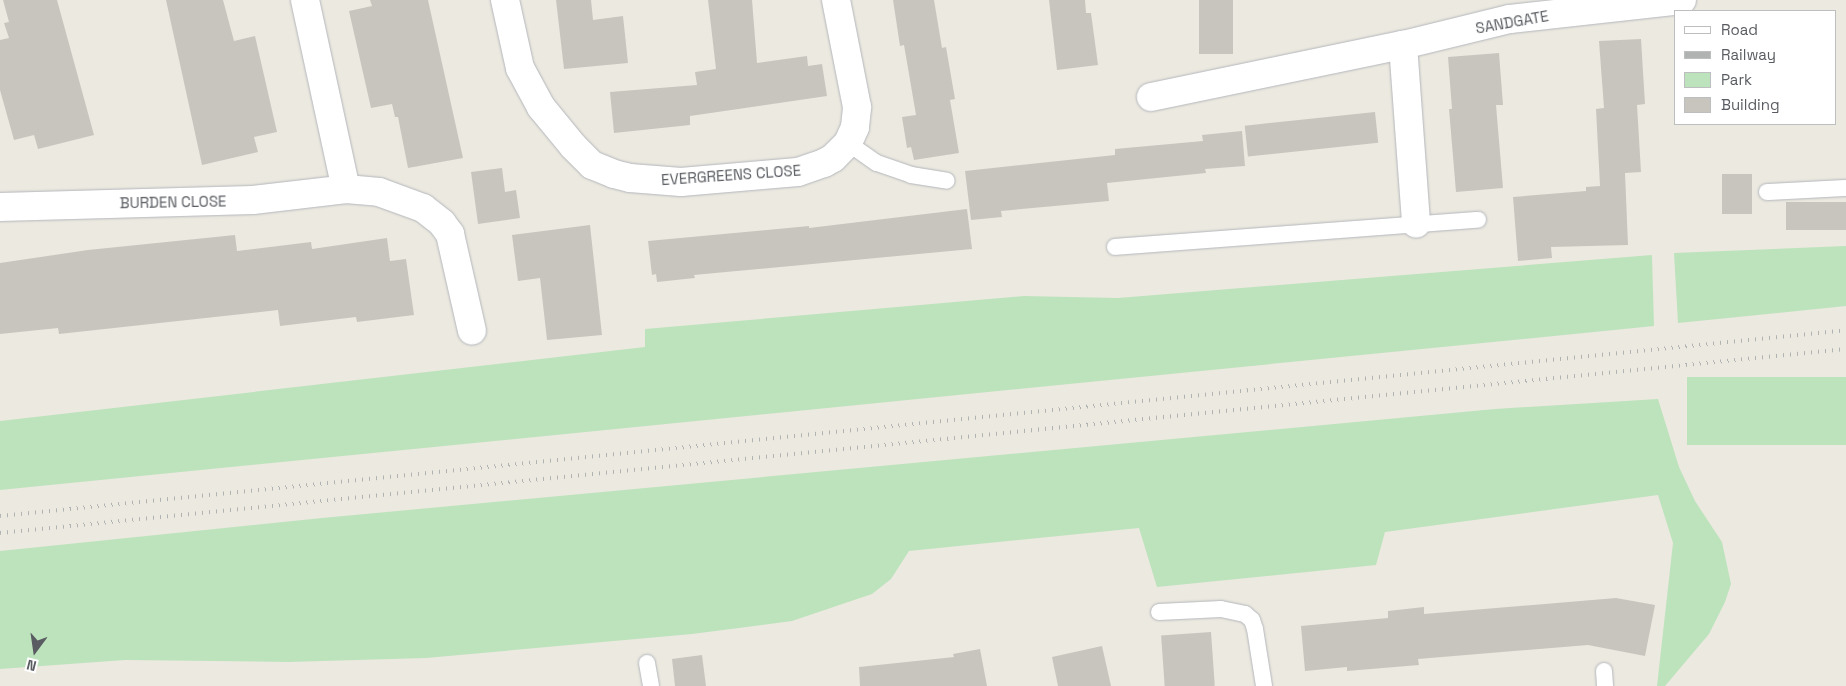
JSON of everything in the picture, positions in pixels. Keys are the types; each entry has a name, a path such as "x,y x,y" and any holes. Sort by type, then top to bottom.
{"street":[{"path":"304,0 346,188"},
{"name":"EVERGREENS CLOSE","path":"505,0 520,68 541,106 567,140 592,165 614,174 630,178 681,182 798,172 824,164 848,143 855,127 857,107 836,0"},
{"name":"SANDGATE","path":"1151,97 1403,45 1510,20 1682,0"},
{"path":"1403,45 1416,224"},
{"name":"BURDEN CLOSE","path":"0,207 253,200 346,188 379,192 423,208 442,223 450,234 472,330"}],"lane":[{"path":"848,143 860,153 886,167 911,175 947,181"},
{"path":"1767,192 1846,188"},
{"path":"1116,247 1478,220"},
{"path":"1159,612 1221,610 1245,614 1252,620 1256,629 1264,686"},
{"path":"648,663 651,686"}],"green space":[{"path":"1846,246 1846,306 1678,323 1674,253"},
{"path":"1652,255 1654,326 0,490 0,421 645,347 645,329 1024,296 1118,298"},
{"path":"1687,377 1846,377 1846,445 1687,445"},
{"path":"1658,399 1679,467 1695,501 1722,542 1731,584 1725,602 1709,634 1665,686 1657,686 1673,543 1658,495 1385,532 1376,565 1157,587 1139,528 909,551 891,579 872,594 792,621 692,634 426,658 288,662 125,660 0,669 0,551 322,518 1495,409"}],"building":[{"path":"3,0 57,0 94,135 38,149 34,135 14,140 0,90 0,40 9,38 4,23 9,22"},
{"path":"166,0 223,0 234,41 255,36 277,132 254,137 258,152 202,165"},
{"path":"370,0 428,0 463,158 408,168 398,117 395,117 392,104 371,108 349,11 372,6"},
{"path":"556,0 591,0 593,20 623,16 628,63 564,69"},
{"path":"708,0 752,0 757,63 807,56 808,66 822,64 827,96 690,116 690,125 614,133 610,92 697,85 695,72 716,69"},
{"path":"893,0 934,0 942,48 946,47 955,99 950,100 959,153 914,160 911,147 907,148 902,117 916,115 904,45 900,46"},
{"path":"1049,0 1085,0 1086,13 1091,13 1098,65 1057,70"},
{"path":"1199,0 1233,0 1233,54 1199,54"},
{"path":"1641,39 1645,104 1637,105 1641,172 1625,173 1628,245 1551,247 1552,258 1518,261 1513,197 1586,191 1586,187 1600,186 1596,109 1604,108 1599,41"},
{"path":"1499,53 1503,105 1496,105 1503,188 1456,192 1449,109 1452,109 1448,57"},
{"path":"1375,112 1378,143 1248,157 1245,126"},
{"path":"1242,131 1245,166 1205,169 1206,173 1107,183 1109,201 1001,211 1002,217 971,220 965,171 1115,155 1115,149 1203,141 1202,135"},
{"path":"502,168 505,192 516,190 520,218 478,224 471,172"},
{"path":"1722,174 1752,174 1752,214 1722,214"},
{"path":"1786,202 1846,202 1846,230 1786,230"},
{"path":"967,209 972,249 694,275 695,278 657,282 656,274 652,275 648,241 809,226 809,228"},
{"path":"590,225 602,335 547,340 540,278 518,281 512,235"},
{"path":"235,235 237,251 311,242 312,249 387,238 390,261 406,259 414,315 357,322 356,317 280,326 278,310 59,334 58,328 0,334 0,263 88,250"},
{"path":"1616,598 1655,605 1645,656 1588,645 1418,659 1419,665 1347,671 1347,667 1305,671 1301,626 1388,618 1388,611 1424,607 1424,614"},
{"path":"1211,632 1215,686 1165,686 1161,635"},
{"path":"1102,646 1111,686 1058,686 1052,657"},
{"path":"980,649 987,686 860,686 859,667 954,657 953,654"},
{"path":"702,655 706,686 675,686 672,659"}],"railway":[{"path":"0,516 1846,330"},
{"path":"0,533 1846,349"}]}
